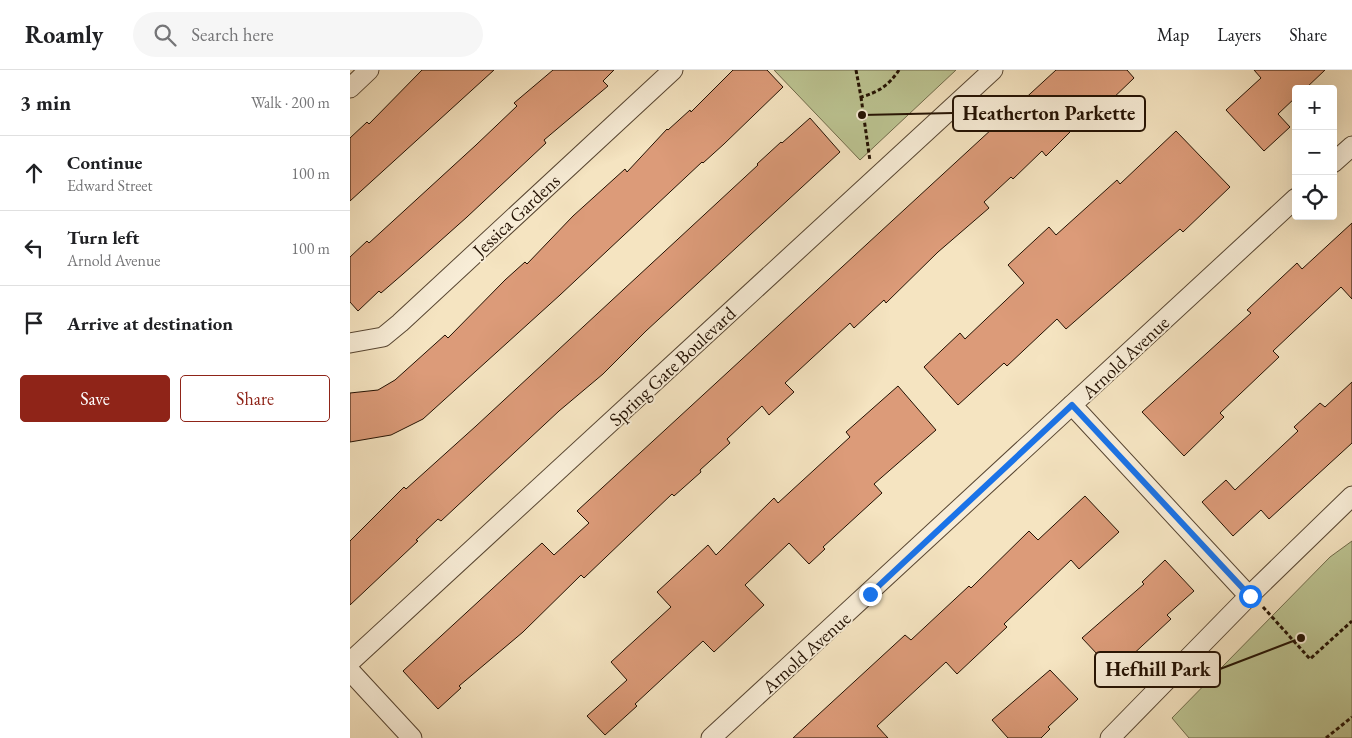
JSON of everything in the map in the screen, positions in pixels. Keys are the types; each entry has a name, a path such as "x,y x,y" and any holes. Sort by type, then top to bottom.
{"street":[{"path":"350,88 369,70"},
{"name":"Jessica Gardens","path":"350,343 383,337 400,323 673,70"},
{"name":"Spring Gate Boulevard","path":"350,662 993,70"},
{"path":"1337,159 1352,146"},
{"name":"Arnold Avenue","path":"711,738 1292,202"},
{"path":"1072,405 1250,596"},
{"path":"1110,738 1352,496"},
{"path":"350,671 412,738"}],"path":[{"path":"856,70 872,182"},
{"path":"861,97 885,87 899,70"},
{"path":"1250,596 1265,608 1310,659 1352,622"},
{"path":"1326,738 1352,717"}],"green space":[{"path":"774,70 956,70 860,160"},
{"path":"1352,541 1352,738 1189,738 1172,718 1330,557"}],"building":[{"path":"422,70 494,70 350,201 350,138 367,122 369,124"},
{"path":"553,70 614,70 603,81 608,86 544,140 546,143 467,217 358,311 350,302 350,257 367,241 369,243 476,145 517,106 514,103"},
{"path":"733,70 767,70 783,87 724,144 702,162 560,295 423,419 391,435 350,442 350,393 378,390 395,380 445,335 448,338 505,280 525,262 527,264 573,216 625,169 627,172 667,129 690,110 691,112"},
{"path":"1056,70 1127,70 1134,78 1108,103 1104,98 1046,156 1042,151 1013,179 1011,177 984,202 989,208 938,252 886,303 884,300 854,328 850,323 785,383 794,392 769,415 762,406 727,439 730,443 700,470 701,472 674,496 672,494 584,578 581,575 523,632 459,686 461,688 438,709 403,671 542,543 554,555 589,523 577,511"},
{"path":"1254,70 1325,70 1309,85 1292,85 1292,101 1278,114 1290,127 1264,151 1226,110 1261,78"},
{"path":"810,118 840,152 646,331 603,374 559,411 441,521 438,519 416,540 418,541 350,605 350,541 404,487 406,489 476,426 757,164"},
{"path":"1176,131 1230,187 1183,232 1180,229 1066,329 1057,319 1007,366 1004,363 958,405 924,367 960,333 965,339 1024,283 1008,265 1049,227 1056,235 1117,180 1120,184"},
{"path":"1352,223 1352,299 1341,287 1273,351 1279,357 1220,413 1224,417 1184,456 1142,412 1251,313 1247,310 1297,263 1302,269"},
{"path":"1352,382 1352,443 1269,519 1261,510 1233,536 1202,502 1226,480 1235,490 1298,431 1294,427 1320,403 1325,407"},
{"path":"898,386 936,430 874,484 882,493 823,547 825,549 809,564 789,543 745,585 764,605 714,652 703,641 635,704 637,706 605,735 587,716 627,680 611,662 671,607 657,592 708,545 716,555 774,498 778,503 850,437 846,432"},
{"path":"1085,496 1119,532 1079,569 1071,560 1004,624 1007,627 957,674 946,662 877,726 888,738 793,738 905,635 911,640 969,586 971,588 1029,531 1038,540"},
{"path":"1165,560 1194,591 1167,615 1171,619 1114,672 1082,638 1144,584 1142,582"},
{"path":"1050,670 1078,699 1048,727 1050,729 1041,738 1008,738 992,720"}],"place":[{"name":"Heatherton Parkette","path":"862,115"},
{"name":"Hefhill Park","path":"1301,638"}],"route":[{"path":"870,594 938,528 1072,405 1250,596"}]}
